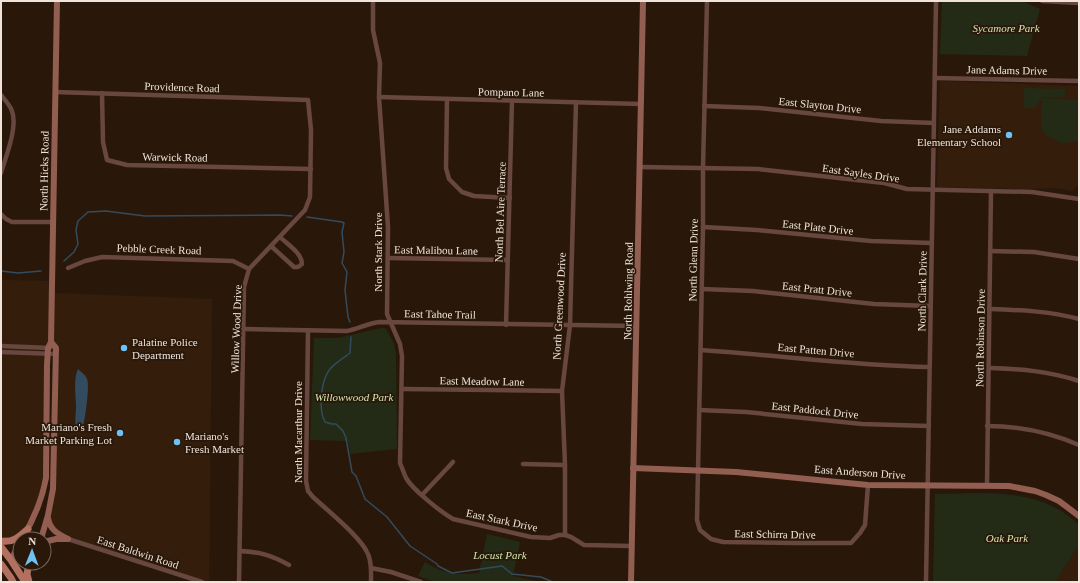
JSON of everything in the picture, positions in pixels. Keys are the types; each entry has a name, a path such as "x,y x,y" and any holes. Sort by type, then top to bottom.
{"main road":[{"path":"1,542 15,540 28,529"},
{"path":"1,547 25,582"},
{"path":"1,556 11,560"},
{"path":"11,560 12,580"},
{"path":"1,564 12,580"},
{"path":"27,571 26,574 29,582"}],"street":[{"name":"North Hicks Road","path":"28,529 35,516 46,478 57,1"},
{"name":"North Stark Drive","path":"373,1 373,30 380,63 379,97 388,227 387,314 400,344 402,356 400,463 407,479 422,495"},
{"name":"North Rohlwing Road","path":"631,582 643,1"},
{"name":"North Glenn Drive","path":"697,520 707,1"},
{"name":"North Clark Drive","path":"926,582 926,486 929,426 936,1"},
{"path":"1042,1 1079,3"},
{"name":"Jane Adams Drive","path":"935,78 1079,80"},
{"name":"Providence Road","path":"56,92 308,100"},
{"name":"Warwick Road","path":"102,93 102,142 107,160 126,165 311,169"},
{"path":"1,95 12,111 14,125 12,138 1,173"},
{"name":"Pompano Lane","path":"379,97 641,104"},
{"path":"447,99 446,168 449,179 462,192 474,196 510,198"},
{"name":"Willow Wood Drive","path":"239,582 244,287 249,269 305,210 310,197 312,130 308,100"},
{"name":"North Bel Aire Terrace","path":"506,325 512,101"},
{"name":"North Greenwood Drive","path":"565,535 565,465 562,391 570,325 576,102"},
{"name":"East Slayton Drive","path":"704,106 759,108 881,121 934,123"},
{"name":"East Sayles Drive","path":"640,167 758,169 884,183 907,189 1032,192 1079,199"},
{"name":"North Robinson Drive","path":"987,485 992,191"},
{"path":"1,214 12,222 53,222"},
{"name":"East Plate Drive","path":"703,227 757,230 871,241 932,243"},
{"path":"271,246 294,267 298,267 302,264 302,260 280,236"},
{"path":"990,250 1034,252 1079,259"},
{"name":"Pebble Creek Road","path":"68,268 85,261 102,257 233,261 249,269"},
{"name":"East Malibou Lane","path":"388,258 508,260"},
{"name":"East Pratt Drive","path":"702,289 753,291 874,304 930,306"},
{"path":"989,309 1034,311 1079,319"},
{"name":"East Tahoe Trail","path":"244,328 347,331 374,322 637,326"},
{"name":"North Macarthur Drive","path":"308,330 306,481 308,491 357,538 368,554 371,568 371,582"},
{"path":"1,346 49,348 56,351"},
{"path":"1,352 49,348 56,351"},
{"name":"East Patten Drive","path":"700,350 752,353 886,366 929,367"},
{"path":"43,531 53,489 56,351"},
{"path":"988,368 1034,370 1079,381"},
{"name":"East Meadow Lane","path":"402,388 562,391"},
{"name":"East Paddock Drive","path":"699,410 746,412 862,424 929,426"},
{"path":"987,426 1027,428 1059,436 1079,445"},
{"path":"46,451 50,465 53,468"},
{"path":"422,495 452,462"},
{"path":"523,464 565,465"},
{"name":"East Anderson Drive","path":"633,468 736,472 868,485 1014,486 1035,491 1059,501 1079,516"},
{"name":"East Schirra Drive","path":"697,520 700,530 711,539 723,542 851,543 865,525 868,485"},
{"name":"East Stark Drive","path":"422,495 442,513 453,519 531,537 550,538 565,535"},
{"path":"48,516 49,524 53,530 68,539"},
{"path":"565,535 584,545 632,546"},
{"path":"52,540 68,539"},
{"name":"East Baldwin Road","path":"68,539 202,582"},
{"path":"240,551 259,552 277,558 289,565"},
{"path":"371,568 391,572 421,582"}],"shaded area":[{"name":"Jane Addams Elementary School","path":"940,81 1079,86 1079,183 1073,191 1053,188 937,187"},
{"path":"1,280 52,281 52,293 212,299 209,582 202,582 68,539 49,524 53,489 56,348 48,348 46,478 34,517 24,531 12,531 12,538 1,541"},
{"path":"1079,545 1079,582 1055,582"}],"green space":[{"name":"Sycamore Park","path":"942,1 1022,1 1040,9 1027,56 940,54"},
{"path":"1024,88 1064,89 1065,97 1042,97 1035,108 1024,108"},
{"path":"1042,98 1079,100 1079,141 1062,143 1046,135 1042,129 1041,120"},
{"name":"Willowwood Park","path":"382,328 386,329 394,344 396,354 397,449 350,454 348,441 310,440 314,338 337,338"},
{"name":"Oak Park","path":"974,493 1012,495 1030,498 1047,504 1063,512 1079,525 1079,545 1055,582 933,582 935,494"},
{"name":"Locust Park","path":"487,534 520,542 513,576 541,582 435,582 418,576 425,562 450,573 479,573"}],"water":[{"path":"78,369 86,376 88,383 87,404 82,430 77,430 75,421 75,382"}],"waterway":[{"path":"64,261 74,252 78,244 76,230 78,221 88,212 106,211 145,216 292,216"},
{"path":"307,217 344,223 342,232 344,252 342,263 347,272 345,290 348,317 350,322"},
{"path":"1,271 18,273 41,271"},
{"path":"351,337 350,353 330,369 324,380 321,402 325,422 336,424 343,431 346,438 352,472 356,476 365,499 387,517 410,546 438,566 452,573 502,566 512,574 541,577 553,582"}],"place":[{"name":"Jane Addams Elementary School","path":"1009,135"},
{"name":"Palatine Police Department","path":"124,348"},
{"name":"Mariano's Fresh Market Parking Lot","path":"120,433"},
{"name":"Mariano's Fresh Market","path":"177,442"}]}
